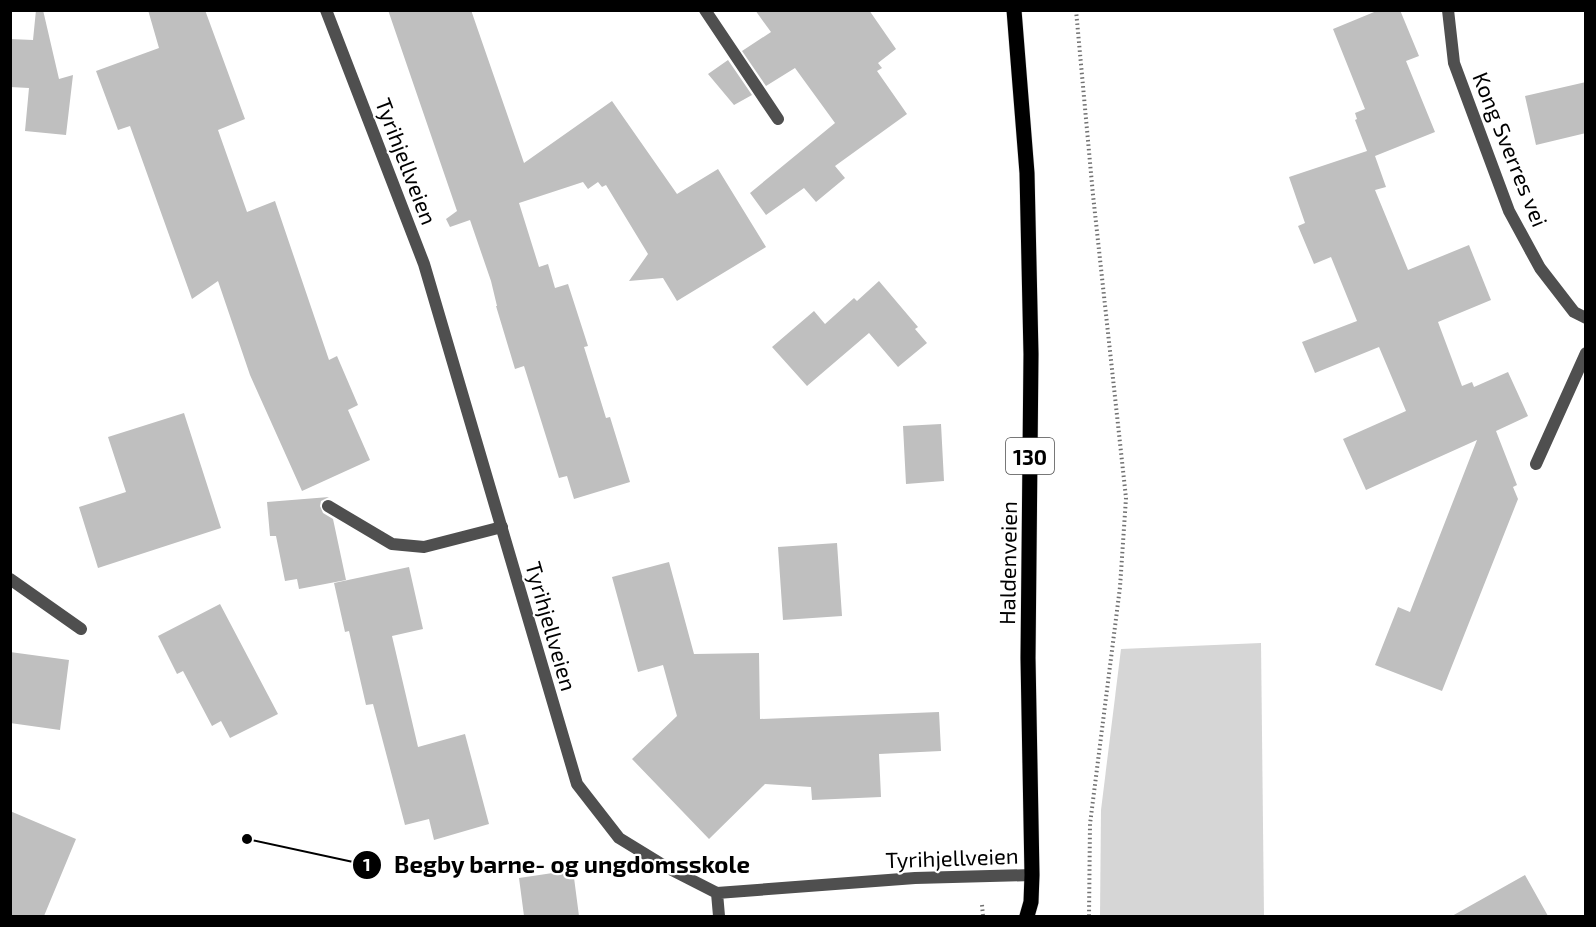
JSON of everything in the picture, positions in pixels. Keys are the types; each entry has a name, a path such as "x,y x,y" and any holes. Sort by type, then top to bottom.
{"main road":[{"name":"Haldenveien","path":"1014,10 1027,173 1031,354 1028,658 1031,912"}],"street":[{"name":"Tyrihjellveien","path":"326,10 424,264 577,784 620,838 668,868 717,893 915,878 1032,875"},
{"path":"705,10 777,120"},
{"name":"Kong Sverres vei","path":"1448,10 1454,63 1509,211 1540,268 1574,312 1586,318"},
{"path":"1536,464 1586,353"},
{"path":"328,506 392,544 424,547 501,527"},
{"path":"10,579 81,629"},
{"path":"717,893 719,916"}],"path":[{"path":"1076,10 1093,195 1126,498 1120,587 1090,824 1089,916"}],"shaded area":[{"path":"1261,643 1264,916 1100,916 1101,810 1121,649"}],"building":[{"path":"36,10 43,10 59,79 73,75 66,135 25,131 29,88 10,87 10,39 33,40"},
{"path":"148,10 205,10 245,119 218,130 247,212 275,201 329,360 337,356 358,405 348,410 370,460 302,491 250,375 218,281 192,299 130,126 118,130 96,71 159,48"},
{"path":"388,10 471,10 524,163 612,101 677,194 718,169 766,247 677,301 663,278 629,281 648,254 606,185 602,187 598,182 588,189 583,182 519,203 539,267 548,264 555,288 568,284 588,346 584,347 606,418 610,417 630,482 574,499 567,476 559,478 524,366 515,369 491,281 470,220 450,227 446,219 457,211"},
{"path":"755,10 869,10 896,49 878,63 882,68 877,71 907,114 835,166 845,178 816,202 804,188 766,215 750,193 835,123 795,68 766,86 742,51 771,32"},
{"path":"1379,10 1400,10 1419,56 1406,61 1435,132 1375,156 1386,187 1375,190 1408,270 1469,245 1491,300 1438,322 1462,386 1472,382 1474,387 1508,372 1528,416 1496,431 1517,485 1513,487 1518,499 1442,691 1375,665 1398,607 1410,612 1477,440 1366,490 1343,439 1406,411 1379,347 1315,373 1302,342 1357,321 1331,257 1314,264 1298,226 1305,223 1289,177 1367,151 1355,120 1357,119 1355,113 1365,109 1333,29"},
{"path":"728,60 752,95 734,105 708,74"},
{"path":"1586,82 1586,133 1536,145 1525,96"},
{"path":"879,281 918,327 915,329 927,343 898,367 869,333 807,386 772,347 814,311 825,324 854,298 857,301"},
{"path":"184,413 221,528 98,568 79,507 126,492 108,437"},
{"path":"941,424 944,481 906,484 903,426"},
{"path":"329,497 321,501 320,506 323,513 333,519 346,580 299,589 297,579 285,581 276,536 270,536 267,502"},
{"path":"837,543 842,616 783,620 778,547"},
{"path":"669,562 694,654 759,653 760,719 939,712 941,751 879,754 881,797 812,800 811,787 765,784 709,839 632,759 677,716 663,665 638,672 612,577"},
{"path":"409,567 423,629 392,636 418,747 465,734 489,824 434,840 429,819 405,825 373,704 366,705 349,631 345,632 334,583"},
{"path":"220,604 278,714 230,738 221,721 212,726 183,671 177,674 158,636"},
{"path":"10,652 69,660 60,730 10,723"},
{"path":"10,811 76,839 44,916 10,916"},
{"path":"573,870 579,916 524,916 519,878"},
{"path":"1525,875 1548,916 1452,916"}],"place":[{"name":"Begby barne- og ungdomsskole","path":"247,839"}]}
